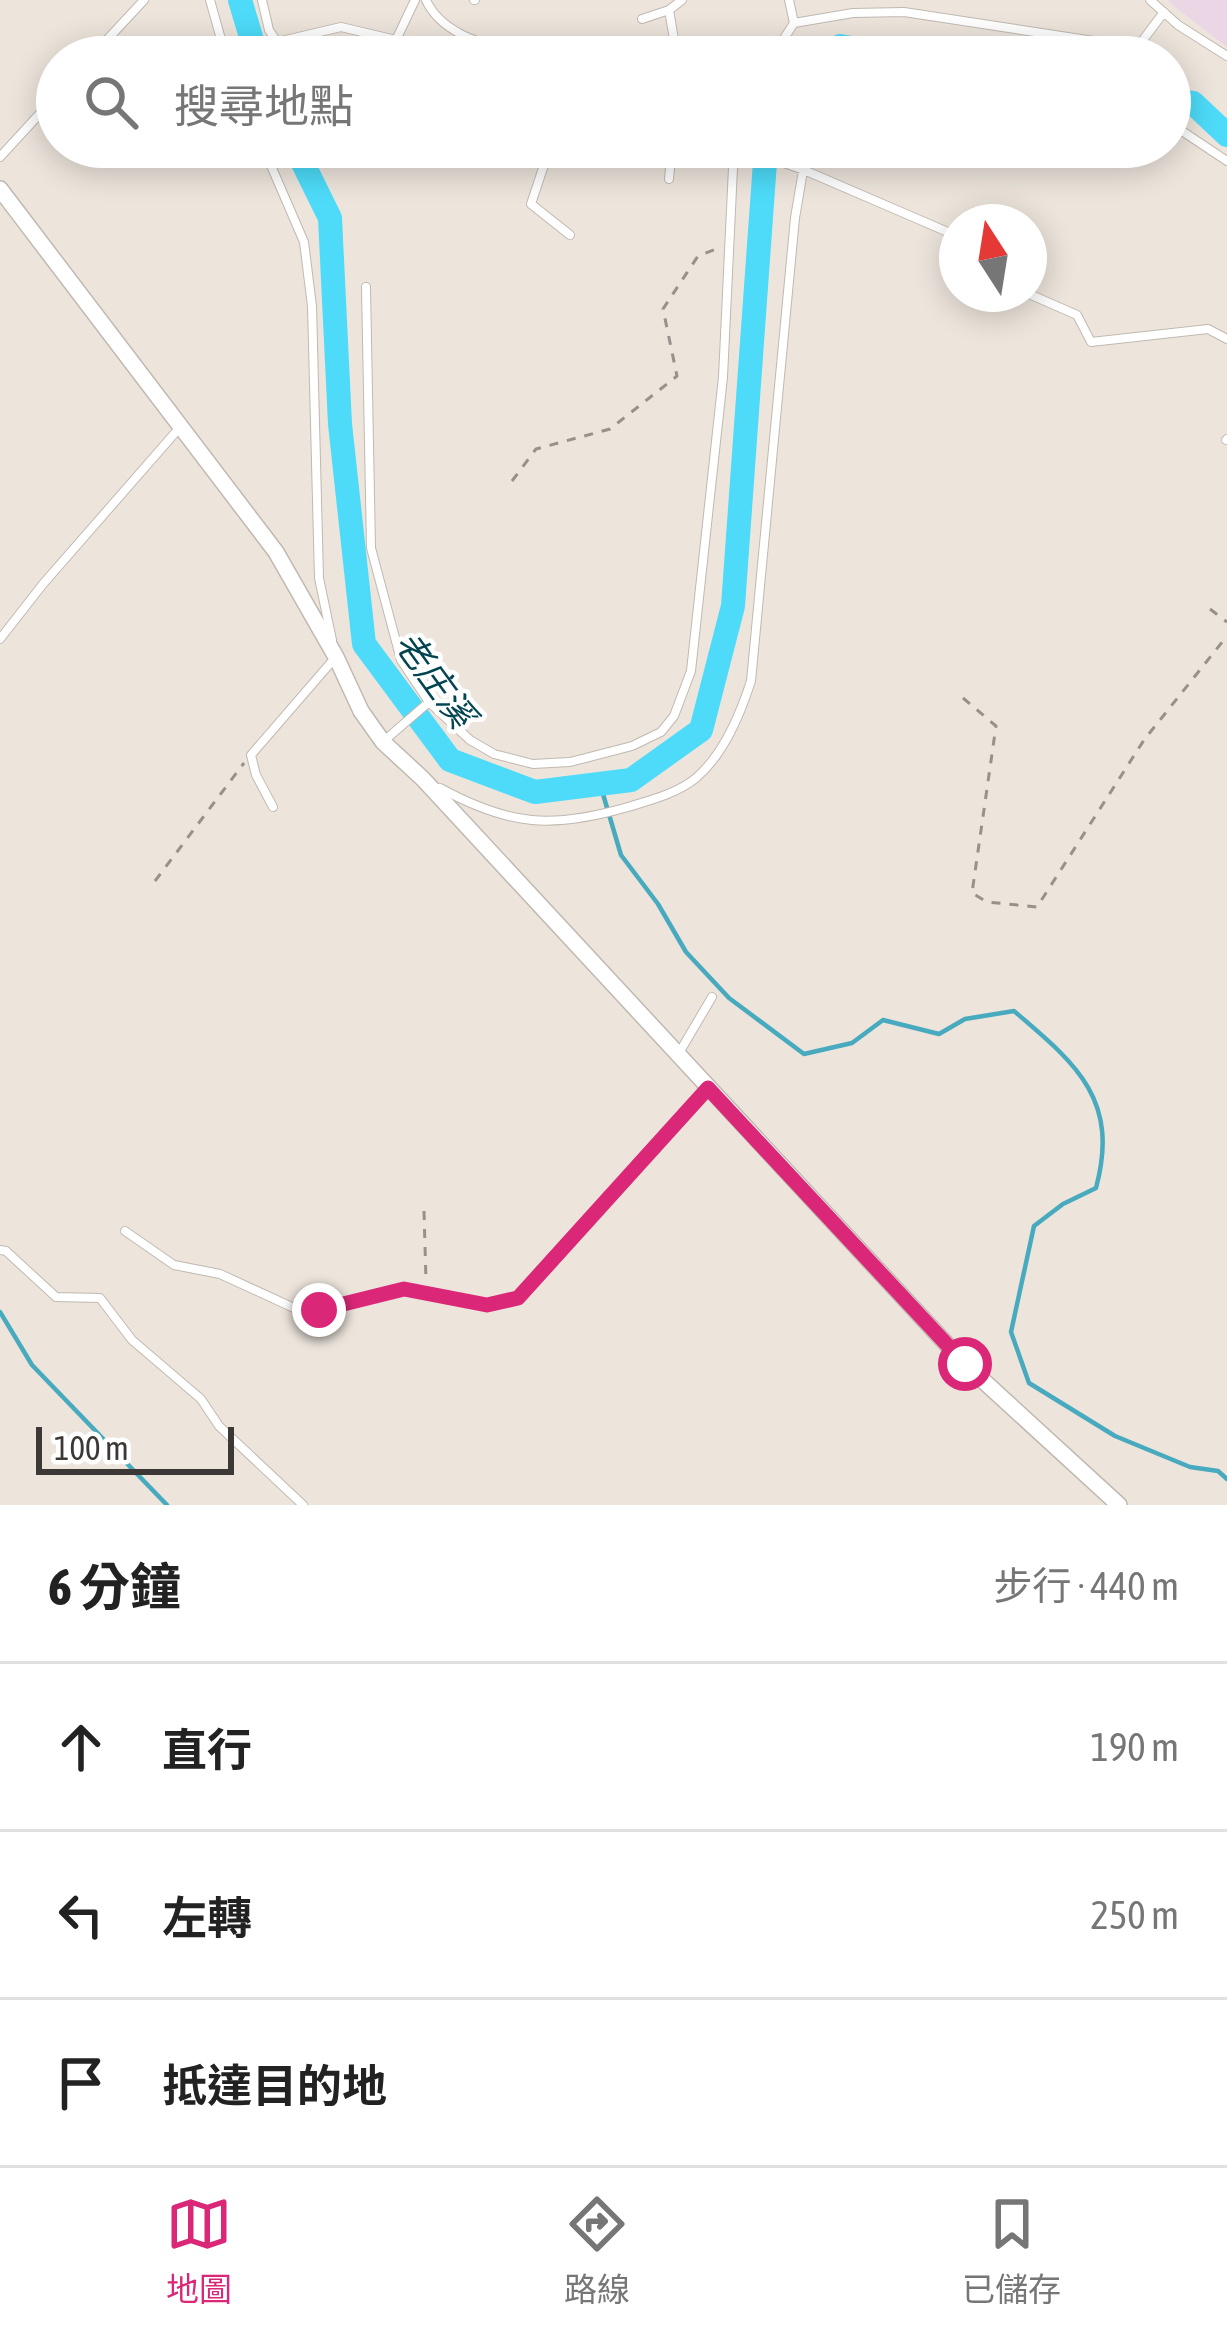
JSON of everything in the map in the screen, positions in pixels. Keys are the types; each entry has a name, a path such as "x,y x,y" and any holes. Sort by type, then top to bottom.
{"street":[{"path":"0,189 276,552 361,711 383,742 423,779 965,1364 1119,1505"}],"lane":[{"path":"111,36 144,0"},
{"path":"210,0 220,36"},
{"path":"262,0 273,36"},
{"path":"398,36 415,0"},
{"path":"426,0 434,17 464,36"},
{"path":"642,19 682,0"},
{"path":"786,36 794,23 789,0"},
{"path":"1150,0 1227,56"},
{"path":"669,10 673,36"},
{"path":"794,23 853,13 904,12 1061,36"},
{"path":"1146,36 1164,12"},
{"path":"303,36 341,27 379,36"},
{"path":"0,157 36,117"},
{"path":"1191,137 1227,161"},
{"path":"272,168 304,242 311,306 319,578 336,657 251,755 273,807"},
{"path":"543,168 531,204 570,235"},
{"path":"669,179 670,168"},
{"path":"366,287 371,548 401,660 429,702 470,740 494,754 533,764 570,762 632,746 661,731 674,716 691,671 723,377 736,168"},
{"path":"798,168 939,228"},
{"path":"423,779 475,808 555,823 608,813 673,791 695,779 726,739 751,681 801,169"},
{"path":"1047,302 1076,315 1091,342 1208,329 1227,339"},
{"path":"0,639 181,426"},
{"path":"383,742 429,702"},
{"path":"677,1055 712,998"},
{"path":"125,1231 174,1264 220,1274 294,1308 319,1310 404,1289 487,1305 518,1298 708,1088"},
{"path":"0,1250 56,1297 100,1298 132,1340 201,1399 219,1426 303,1505"}],"path":[{"path":"512,481 536,448 610,429 677,376 663,309 698,256 728,244"},
{"path":"1210,609 1227,622"},
{"path":"963,698 996,726 972,893 987,902 1037,907 1144,740 1227,637"},
{"path":"154,881 251,755"},
{"path":"424,1211 427,1294"}],"shaded area":[{"path":"1168,0 1227,0 1227,47 1170,3"}],"waterway":[{"name":"老庄溪","path":"240,0 251,36"},
{"name":"老庄溪","path":"1191,103 1227,135"},
{"name":"老庄溪","path":"305,168 330,218 340,424 364,644 450,760 535,792 631,780 701,730 733,606 765,168"},
{"path":"600,784 621,855 686,952 729,998 804,1054 852,1043 883,1020 939,1034 965,1019 1014,1011 1074,1067 1097,1107 1102,1157 1096,1188 1063,1204 1034,1226 1011,1332 1029,1383 1115,1436 1190,1467 1218,1471 1227,1479"},
{"path":"0,1312 32,1365 167,1505"}],"route":[{"path":"319,1310 404,1289 487,1305 518,1298 708,1088 965,1364"}]}
